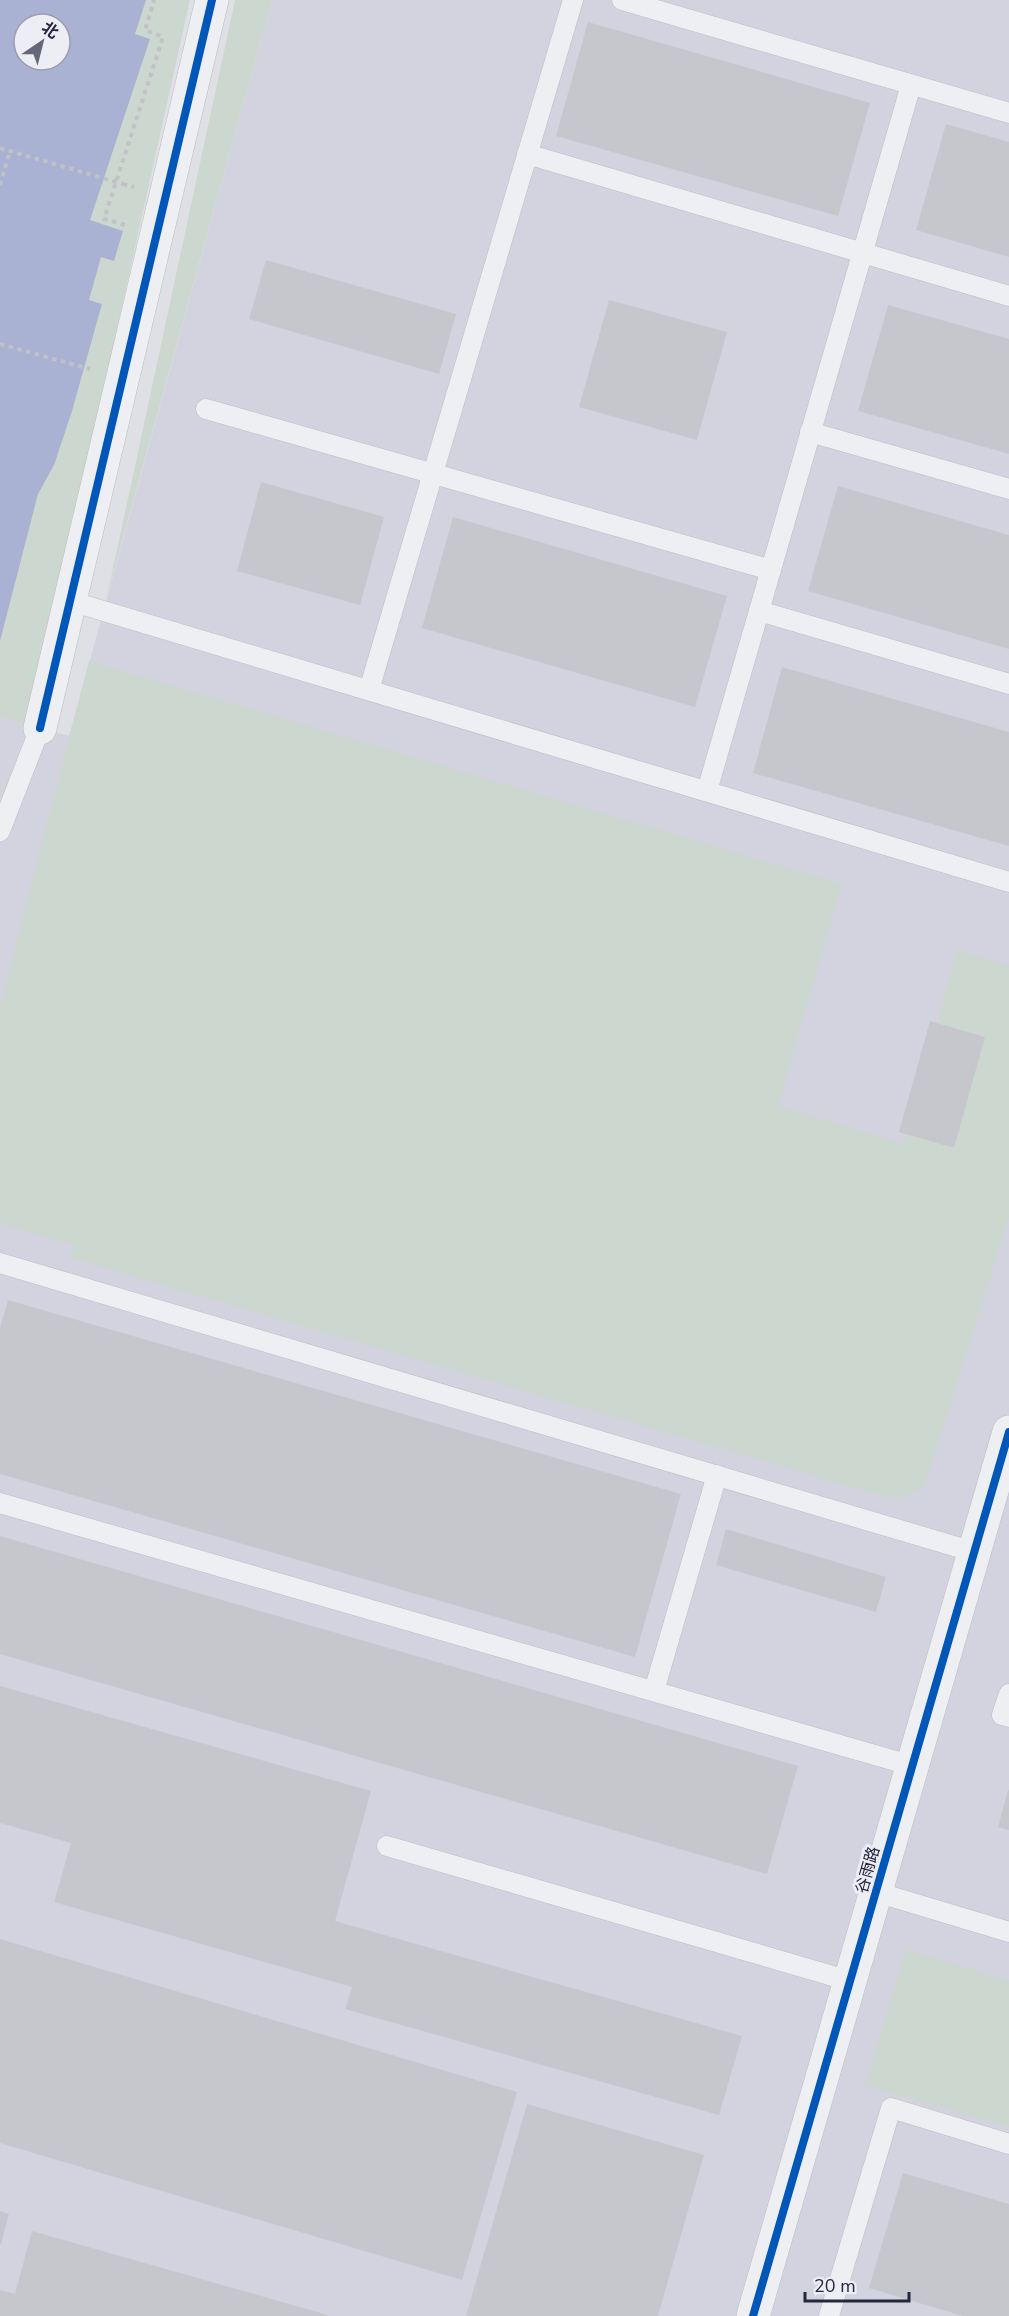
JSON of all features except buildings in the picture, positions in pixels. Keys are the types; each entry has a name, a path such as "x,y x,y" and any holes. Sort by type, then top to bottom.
{"street":[{"path":"40,728 212,0"},
{"name":"谷雨路","path":"753,2316 1009,1432"}],"lane":[{"path":"369,690 573,0"},
{"path":"622,0 1009,113"},
{"path":"707,791 911,85"},
{"path":"527,154 1009,296"},
{"path":"206,409 771,570"},
{"path":"810,432 1009,489"},
{"path":"70,601 1009,882"},
{"path":"759,611 1009,684"},
{"path":"0,831 40,728"},
{"path":"0,1263 974,1552"},
{"path":"654,1691 717,1475"},
{"path":"0,1503 913,1766"},
{"path":"1009,1694 1002,1715 1009,1717"},
{"path":"387,1846 850,1981"},
{"path":"876,1892 1009,1932"},
{"path":"829,2316 891,2108 1009,2144"}],"path":[{"path":"154,0 145,30 163,37 104,219 157,234"},
{"path":"0,148 123,184"},
{"path":"0,185 10,151"},
{"path":"0,344 95,370"}],"shaded area":[{"path":"0,0 190,0 29,725 0,717"},
{"path":"235,0 272,0 107,596"},
{"path":"272,0 1009,0 1009,2316 0,2316 0,717 69,736"},
{"path":"89,661 842,884 778,1106 904,1144 957,950 1009,965 1009,1217 925,1485 905,1498 886,1497 71,1258 74,1245 0,1224 0,1006"},
{"path":"906,1949 1009,1981 1009,2127 866,2085"}],"water":[{"path":"0,0 146,0 135,34 150,39 90,220 123,231 114,261 101,257 89,300 102,304 72,411 54,465 38,494 0,641"}],"cycle path":[{"path":"40,728 212,0"},
{"path":"753,2316 1009,1432"}]}
